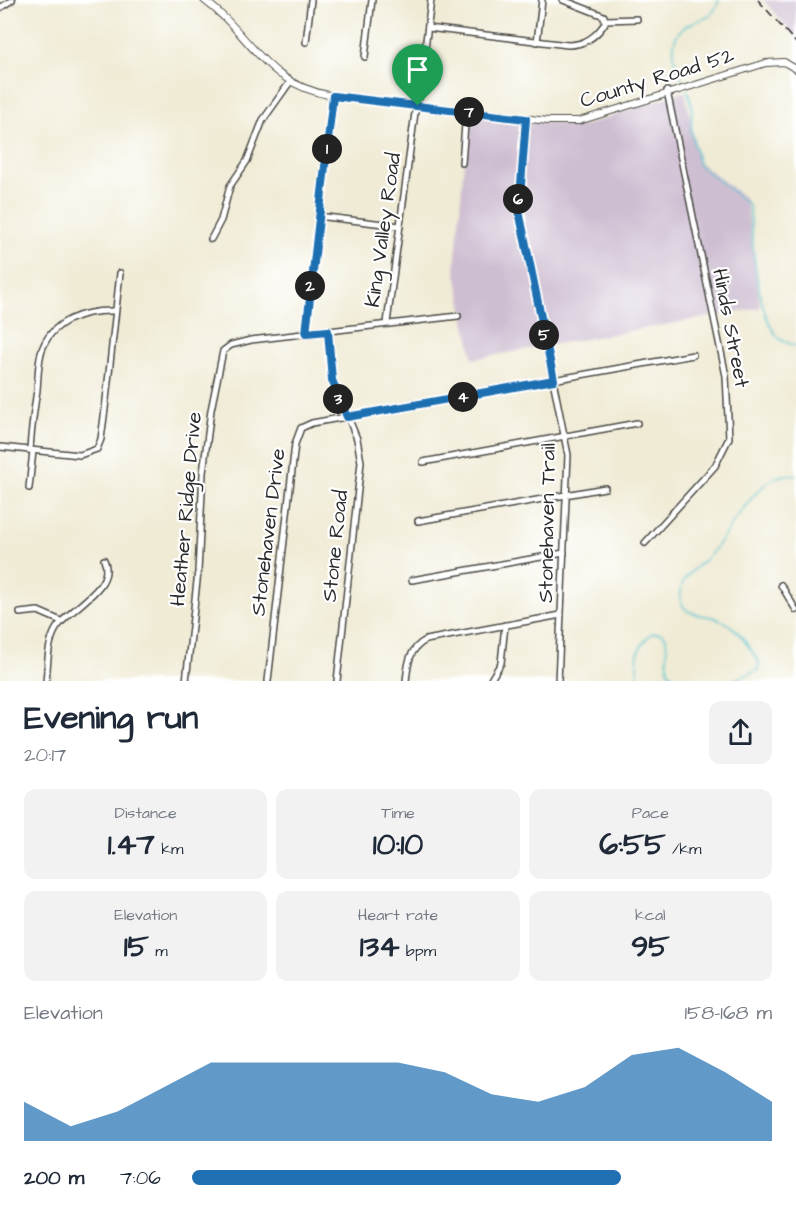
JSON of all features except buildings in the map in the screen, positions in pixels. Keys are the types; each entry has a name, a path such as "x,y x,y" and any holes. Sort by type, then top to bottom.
{"street":[{"path":"0,8 12,0"},
{"name":"County Road 52","path":"204,0 233,26 264,62 290,82 316,93 526,119 579,121 667,91 771,61 784,62 796,69"},
{"path":"306,42 311,0"},
{"path":"365,57 372,0"},
{"name":"King Valley Road","path":"387,323 431,0"},
{"path":"537,42 542,0"},
{"path":"563,0 602,14 605,20"},
{"path":"605,20 637,18"},
{"path":"428,28 568,45 583,43 594,36 605,20"},
{"path":"211,239 221,220 230,186 247,161 263,120 290,82"},
{"name":"Hinds Street","path":"645,543 716,466 729,438 726,376 667,91"},
{"path":"333,96 306,333 458,316"},
{"path":"462,163 466,112"},
{"name":"Stonehaven Trail","path":"526,119 519,211 568,455 558,681"},
{"path":"318,216 400,226"},
{"path":"0,447 85,455 98,446 120,273"},
{"path":"29,488 40,356 47,339 61,325 81,314 93,310 116,311"},
{"name":"Stone Road","path":"328,331 332,380 357,439 361,462 337,681"},
{"name":"Heather Ridge Drive","path":"186,681 198,572 203,473 221,354 231,345 306,333"},
{"name":"Stonehaven Drive","path":"268,681 296,440 305,426 693,356"},
{"path":"423,462 637,423"},
{"path":"418,520 605,488"},
{"path":"412,580 564,553"},
{"path":"46,681 52,638 61,621 104,580 107,569 104,560"},
{"path":"781,585 796,610"},
{"path":"20,613 38,611 61,621"},
{"path":"406,681 409,658 422,642 561,615"},
{"path":"490,681 501,663 505,625"}],"shaded area":[{"path":"763,0 796,0 796,37"},
{"path":"685,91 698,161 746,199 760,308 473,359 455,269 468,114 583,126"}],"waterway":[{"path":"685,85 675,62 676,37 688,25 710,15 719,0"},
{"path":"687,89 692,106 691,132 699,165 749,205 757,278 766,317 783,341 796,346"},
{"path":"731,681 758,670 759,662 742,637 731,626 714,617 693,613 685,608 681,599 682,584 688,574 709,556 758,491 770,481 783,475 796,476"},
{"path":"639,681 638,654 643,643 652,633 661,633 666,637 668,671 677,681"}],"railway":[{"path":"758,0 796,43"}],"route":[{"path":"333,96 418,106 526,119 518,188 520,222 554,380 347,417 332,380 328,331 306,333 333,96"}]}
